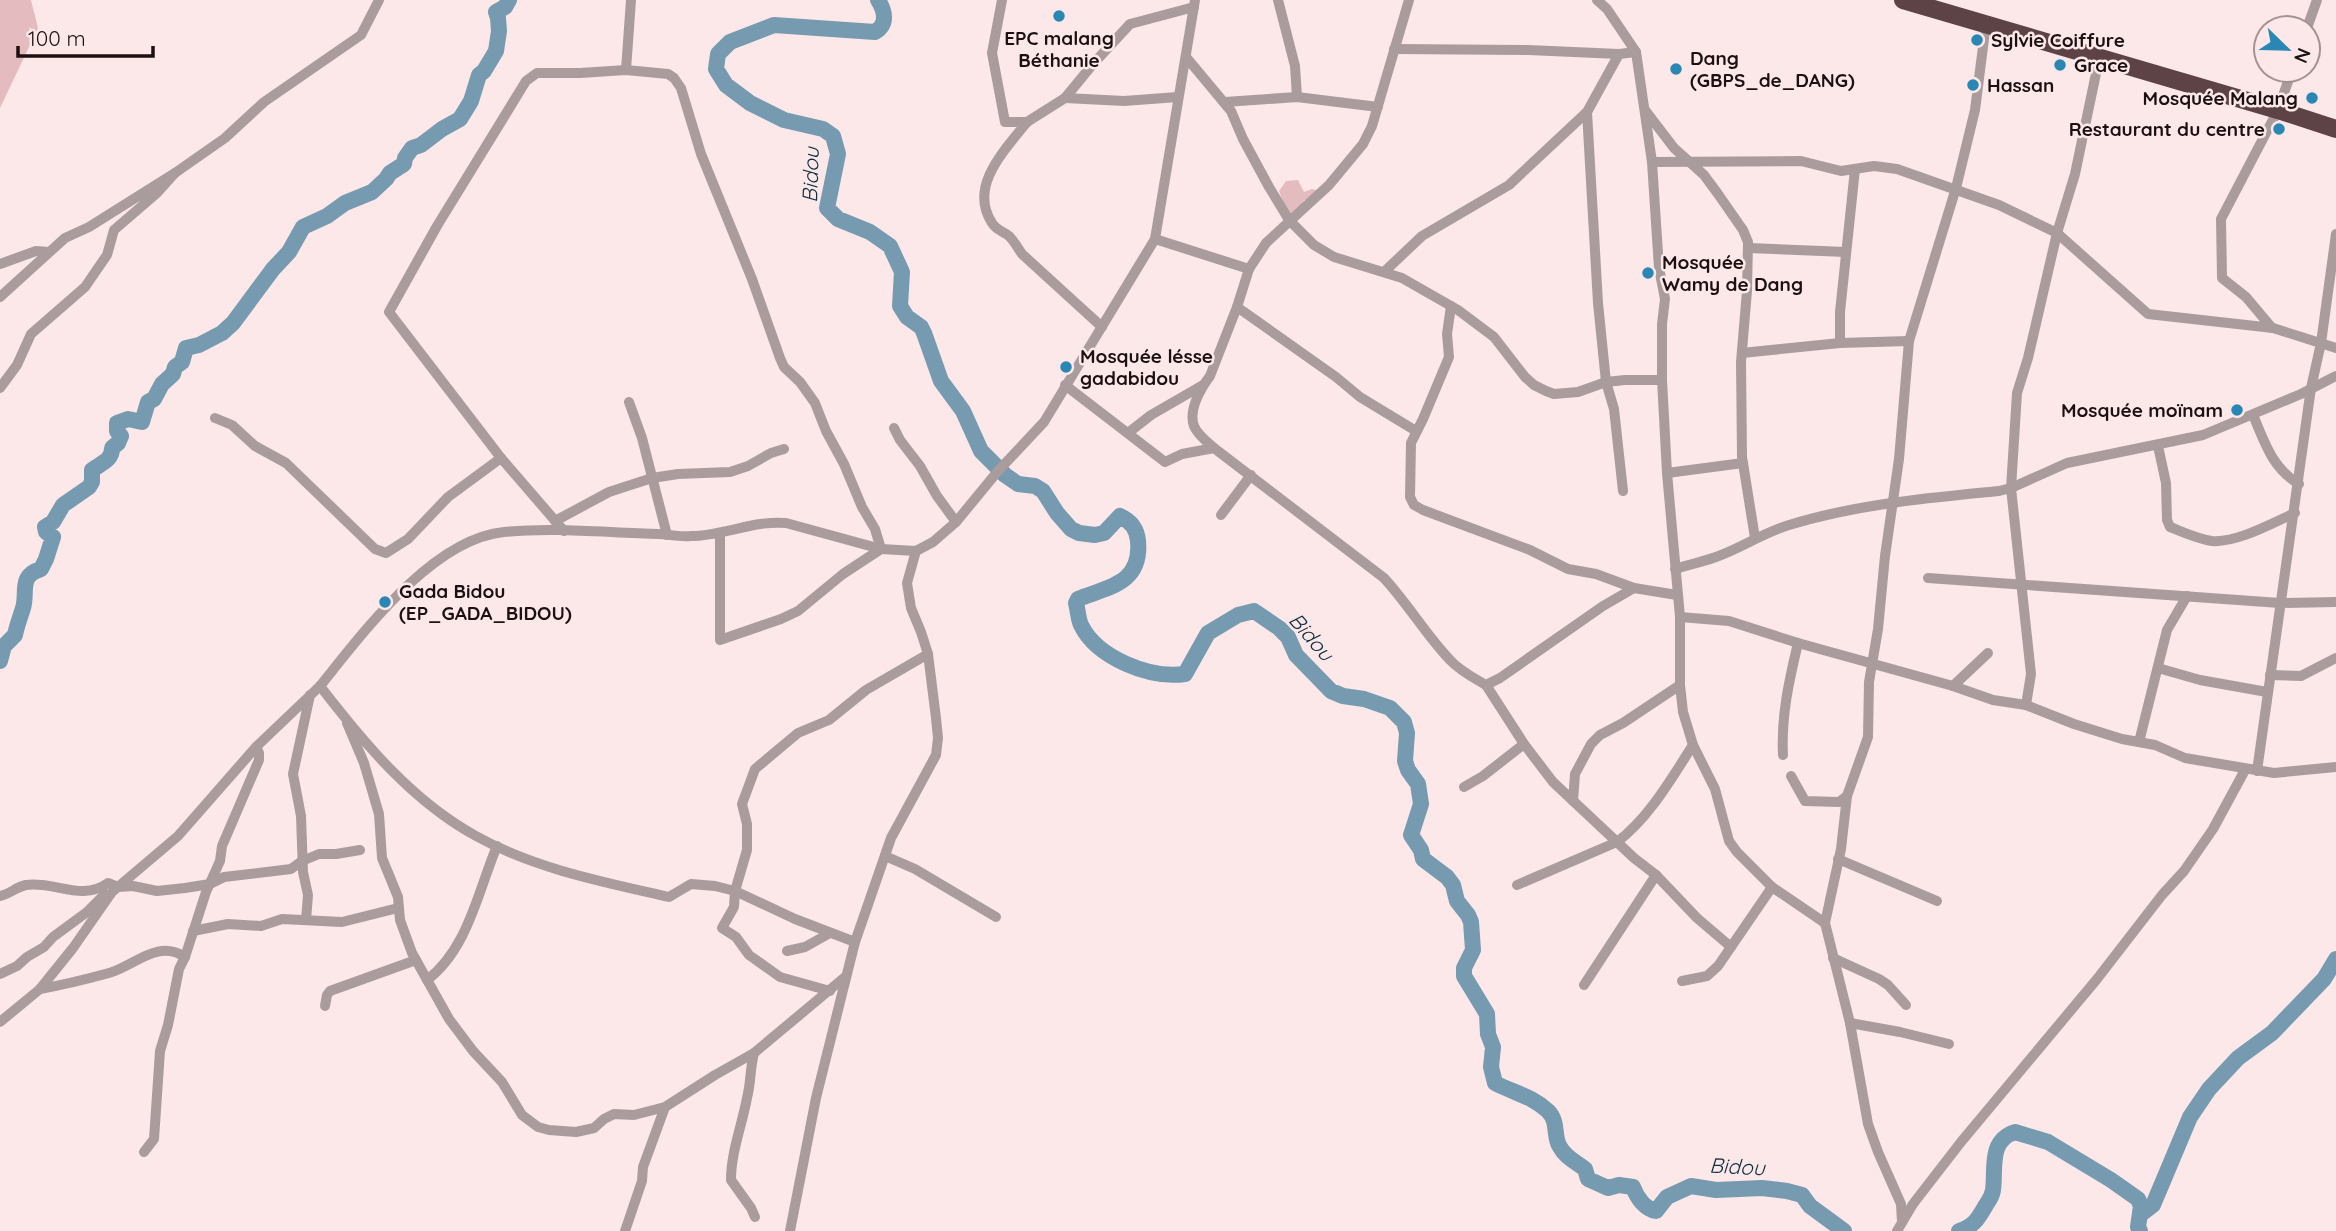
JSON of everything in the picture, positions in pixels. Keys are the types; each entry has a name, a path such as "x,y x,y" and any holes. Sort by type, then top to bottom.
{"highway":[{"path":"1903,0 2336,129"}],"street":[{"path":"0,297 65,238 89,227 176,173 225,138 264,102 361,35 379,0"},
{"path":"626,70 631,0"},
{"path":"1002,0 992,53 1005,122 1027,121"},
{"path":"1278,0 1295,66 1297,97"},
{"path":"1409,0 1373,126 1348,164 1329,186 1266,243 1249,270 1210,376 1203,385 1194,408 1193,424 1213,448 1384,578 1402,597 1449,660 1460,670 1486,685 1524,744 1553,782 1656,875 1691,913 1731,947"},
{"path":"1597,0 1607,5 1636,52 1652,162 1659,268 1665,299 1662,380 1680,617 1680,685 1683,712 1693,745 1716,789 1729,841 1772,887 1825,923"},
{"path":"0,1022 40,989 118,887 178,836 256,747 320,686 380,615 430,564 443,555 475,540 503,532 564,531 690,536 773,522 786,523 881,549 916,551 933,542 956,522 998,471 1044,422 1065,385 1102,327 1155,239 1195,4 1130,24 1065,98 1027,121 1002,153 985,182 984,198 989,218 995,228 1012,239 1022,254 1102,327"},
{"path":"1900,1226 1901,1204 1872,1136 1850,1023 1825,923 1847,796 1868,737 1871,663 1878,629 1891,502 1899,459 1909,341 1956,188 1975,110 1986,23"},
{"path":"1394,49 1619,54 1636,52"},
{"path":"1384,272 1422,236 1510,185 1587,112 1619,54"},
{"path":"1186,57 1225,102 1262,175 1289,220 1314,245 1334,257 1410,282 1451,306 1494,337 1525,377 1546,391 1554,394 1578,392 1606,382 1662,380"},
{"path":"2025,705 2031,674 2011,488 2017,393 2032,345 2057,233 2075,174 2099,58"},
{"path":"564,531 500,458 389,312 437,226 526,80 537,73 626,70 668,74 681,88 701,154 752,279 784,368 800,382 815,403 862,508 875,528 881,549"},
{"path":"2273,328 2246,297 2222,278 2220,222 2278,110 2287,84"},
{"path":"1065,98 1124,102 1178,97"},
{"path":"1225,102 1297,97 1378,107"},
{"path":"1643,108 1674,148 1704,175 1743,230 1748,248 1742,353 1744,463 1755,538"},
{"path":"1587,112 1598,303 1606,382 1615,418 1623,491"},
{"path":"1652,162 1801,161 1841,171 1883,166 1956,188 2008,208 2057,233 2145,313 2177,319 2273,328 2336,348"},
{"path":"1840,342 1840,312 1855,169"},
{"path":"0,388 17,365 31,334 85,287 107,254 114,230 176,173"},
{"path":"2257,771 2311,388 2321,343 2336,234"},
{"path":"1155,239 1249,270"},
{"path":"1748,248 1846,252"},
{"path":"0,264 36,251 49,251"},
{"path":"1451,306 1447,334 1448,357 1423,419 1411,441 1410,498 1414,505 1530,550 1561,566 1596,574 1634,588 1677,595"},
{"path":"1237,307 1360,397 1416,431"},
{"path":"1742,353 1840,342 1909,341"},
{"path":"1675,569 1718,556 1789,525 1843,511 1891,502 2011,488 2058,465 2196,438 2336,376"},
{"path":"1065,385 1165,462 1182,454 1213,448"},
{"path":"1128,432 1150,415 1203,385"},
{"path":"629,402 642,438 667,535"},
{"path":"2253,415 2276,464 2299,484"},
{"path":"215,418 232,425 255,446 286,463 375,549 386,553 408,539 448,497 500,458"},
{"path":"894,428 956,522"},
{"path":"2158,446 2166,483 2167,520 2170,527 2211,541 2223,540 2252,532 2295,513"},
{"path":"555,521 609,492 652,478 730,472 785,449"},
{"path":"1667,473 1744,463"},
{"path":"1221,515 1251,475"},
{"path":"720,533 720,640 798,611 844,574 881,549"},
{"path":"790,1231 816,1098 855,942 898,822 936,755 938,738 928,654 911,608 907,583 916,551"},
{"path":"1928,578 2280,603 2336,601"},
{"path":"1486,685 1634,588"},
{"path":"2140,742 2167,630 2187,596"},
{"path":"1680,617 1729,621 1993,700 2025,705 2104,734 2140,742 2185,758 2245,770 2284,774 2336,767"},
{"path":"1783,755 1784,710 1798,643"},
{"path":"1953,686 1988,653"},
{"path":"830,991 780,977 749,955 736,937 723,930 722,926 734,907 735,891 748,842 747,824 742,808 743,798 758,765 798,733 829,720 866,690 928,654"},
{"path":"2270,675 2301,676 2336,658"},
{"path":"2158,668 2211,682 2267,692"},
{"path":"1573,801 1575,774 1591,744 1600,735 1680,685"},
{"path":"320,686 345,718 412,791 477,837 522,857 576,875 669,897 691,884 699,883 735,891 855,942"},
{"path":"306,920 308,895 302,861 301,816 293,774 310,695"},
{"path":"345,718 364,763 379,814 382,858 398,898 400,920 416,960 449,1019 502,1082 522,1115 538,1126 549,1130 576,1132 594,1128 614,1114 634,1115 665,1107 754,1054 845,977"},
{"path":"1464,786 1483,776 1524,744"},
{"path":"1517,885 1617,842 1631,831 1693,745"},
{"path":"144,1152 154,1139 160,1051 179,969 186,957 220,861 224,842 259,760 256,747"},
{"path":"1900,1226 1961,1142 2184,871 2219,820 2245,770"},
{"path":"1791,776 1805,801 1839,802 1847,796"},
{"path":"427,980 443,968 457,946 496,846"},
{"path":"0,974 44,947 99,902 107,892 118,887 133,886 157,891 210,884 224,877 291,869 319,854 360,850"},
{"path":"885,856 915,869 996,917"},
{"path":"1838,859 1937,901"},
{"path":"1584,985 1656,875"},
{"path":"0,896 8,895 17,887 35,884 90,892 108,883 118,887"},
{"path":"1682,981 1707,976 1731,947 1772,887"},
{"path":"193,931 228,924 261,926 282,919 342,922 398,908"},
{"path":"787,951 805,947 830,933"},
{"path":"40,989 109,973 152,953 174,950 186,957"},
{"path":"1833,958 1880,979 1906,1005"},
{"path":"325,1006 330,992 416,960"},
{"path":"1850,1023 1900,1031 1949,1044"},
{"path":"754,1054 749,1072 747,1099 735,1143 731,1180 755,1217"},
{"path":"625,1231 642,1181 643,1167 665,1107"}],"shaded area":[{"path":"0,0 31,0 38,28 0,108"},
{"path":"1298,180 1304,192 1316,190 1317,196 1309,201 1304,200 1299,211 1291,215 1286,210 1279,191 1286,181"}],"waterway":[{"path":"0,661 4,646 15,635 27,580 41,569 46,559 53,537 46,532 45,527 53,522 63,505 89,487 92,470 108,459 112,448 118,443 121,436 117,431 117,423 128,419 142,422 148,402 154,399 162,384 182,362 186,348 199,345 222,333 233,323 289,252 303,227 327,216 345,203 372,192 390,173 404,164 412,148 460,119 471,101 479,75 496,51 499,31 496,12 505,7 509,0"},
{"name":"Bidou","path":"878,0 884,21 875,32 774,25 730,42 718,54 716,69 726,85 750,103 784,120 823,129 833,136 838,154 827,208 838,219 870,232 890,246 902,272 900,306 907,317 921,327 941,381 963,411 981,451 1018,484 1035,486 1043,491 1057,513 1071,529 1079,533 1104,533 1120,516 1133,526 1138,555 1135,567 1121,582 1078,599 1076,603 1080,623 1089,637 1099,647 1126,664 1156,673 1185,674 1208,633 1238,615 1254,611 1288,637 1296,655 1331,691 1390,708 1404,722 1407,733 1405,761 1418,784 1421,804 1411,835 1421,850 1423,859 1447,877 1453,885 1457,901 1471,922 1473,950 1464,968 1464,976 1487,1014 1488,1034 1493,1047 1491,1067 1495,1083 1529,1098 1548,1111 1554,1120 1562,1151 1585,1169 1588,1179 1608,1188 1619,1185 1633,1187 1642,1202 1652,1210 1656,1211 1667,1197 1691,1186 1716,1190 1762,1188 1802,1195 1810,1206 1844,1231"},
{"path":"2140,1215 2153,1205 2190,1117 2209,1089 2238,1058 2272,1033 2324,979 2336,959"},
{"name":"Bidou","path":"1959,1231 1968,1227 1981,1214 1993,1190 1997,1149 2006,1136 2015,1132 2048,1142 2138,1199 2141,1206 2138,1227 2140,1231"}],"place":[{"name":"EPC malang Béthanie","path":"1059,16"},
{"name":"Sylvie Coiffure","path":"1977,40"},
{"name":"Grace","path":"2060,65"},
{"name":"Dang (GBPS_de_DANG)","path":"1676,69"},
{"name":"Hassan","path":"1973,85"},
{"name":"Mosquée Malang","path":"2312,98"},
{"name":"Restaurant du centre","path":"2279,129"},
{"name":"Mosquée Wamy de Dang","path":"1648,273"},
{"name":"Mosquée lésse gadabidou","path":"1066,367"},
{"name":"Mosquée moïnam","path":"2237,410"},
{"name":"Gada Bidou (EP_GADA_BIDOU)","path":"385,602"}]}
